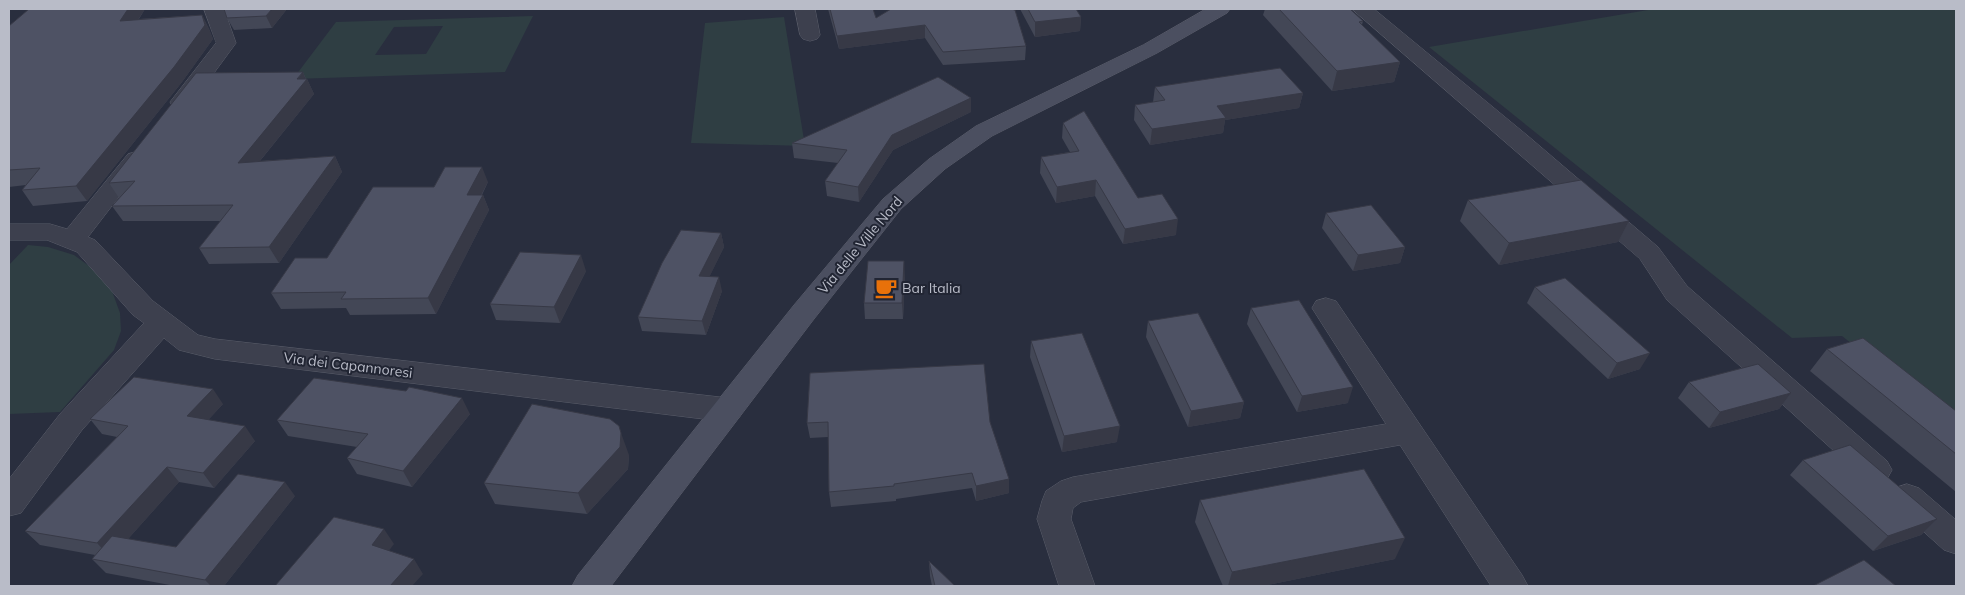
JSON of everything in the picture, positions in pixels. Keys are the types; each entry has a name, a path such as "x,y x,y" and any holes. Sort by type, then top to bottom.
{"street":[{"path":"168,117 226,44 214,9"},
{"path":"805,9 810,35"},
{"name":"Via delle Ville Nord","path":"590,586 804,312 892,204 937,164 984,132 1150,49 1220,9"},
{"path":"1362,9 1520,141 1649,253 1676,294 1956,540"},
{"path":"72,240 148,144"},
{"name":"Via dei Capannoresi","path":"9,232 50,232 86,246 144,308 190,343 215,349 728,410"},
{"path":"1326,308 1510,586"},
{"path":"9,503 71,422 162,322"},
{"path":"1077,586 1054,520 1058,501 1073,490 1408,432"}],"shaded area":[{"path":"1654,9 1956,9 1956,427 1842,336 1792,338 1429,47"},
{"path":"533,16 505,72 293,79 336,22","holes":["443,26 426,54 375,55 394,27"]},
{"path":"784,17 805,146 691,143 705,23"},
{"path":"28,245 48,247 74,255 108,280 120,313 121,331 114,350 60,412 9,414 9,265"}],"building":[{"path":"29,9 128,9 120,21 202,15 205,25 174,67 76,186 22,190 40,168 9,170 9,26"},
{"path":"224,9 272,9 266,16 227,18"},
{"path":"830,9 873,9 876,18 891,9 1010,9 1015,10 1026,46 943,52 925,25 837,36"},
{"path":"1028,9 1076,9 1081,17 1035,22"},
{"path":"1279,9 1350,9 1363,21 1359,22 1400,62 1337,71"},
{"path":"1280,68 1303,93 1217,106 1226,118 1152,129 1135,105 1165,100 1155,87"},
{"path":"303,72 297,79 307,79 238,163 335,156 269,247 199,248 233,205 112,206 135,181 109,183 196,73"},
{"path":"938,77 971,98 892,135 858,187 825,181 847,150 792,143"},
{"path":"1084,111 1138,198 1162,194 1178,219 1125,229 1096,180 1057,187 1041,157 1079,151 1063,123"},
{"path":"445,167 482,167 467,195 483,195 428,298 341,299 346,292 271,293 295,258 327,258 373,187 434,187"},
{"path":"1581,180 1629,221 1509,243 1468,200"},
{"path":"1371,205 1405,247 1358,255 1326,213"},
{"path":"681,230 721,233 699,276 719,277 702,321 638,317 662,263"},
{"path":"520,252 581,255 554,307 490,304"},
{"path":"868,261 904,261 902,303 864,303"},
{"path":"1565,278 1650,353 1617,363 1535,287"},
{"path":"1299,300 1353,387 1302,396 1251,308"},
{"path":"1198,313 1244,402 1191,411 1148,321"},
{"path":"1082,333 1120,426 1064,436 1031,341"},
{"path":"1863,338 1956,411 1956,454 1827,349"},
{"path":"984,364 990,422 1009,479 976,486 972,473 894,484 894,486 829,492 828,422 807,423 810,373"},
{"path":"1758,364 1791,393 1720,412 1689,382"},
{"path":"134,377 213,389 187,416 245,426 203,473 167,467 97,543 25,531 128,426 90,419"},
{"path":"314,378 406,391 409,387 462,398 403,471 347,458 368,434 277,420"},
{"path":"532,404 610,419 619,426 621,433 620,447 578,493 484,483"},
{"path":"1850,445 1937,519 1888,536 1803,460"},
{"path":"1364,469 1405,538 1232,572 1200,500"},
{"path":"238,474 285,482 205,580 92,559 112,536 176,547"},
{"path":"334,517 384,529 372,545 414,559 390,586 275,586"},
{"path":"1864,560 1896,586 1813,586"},
{"path":"929,561 955,586 935,586"}],"place":[{"name":"Bar Italia","path":"886,288"}]}
